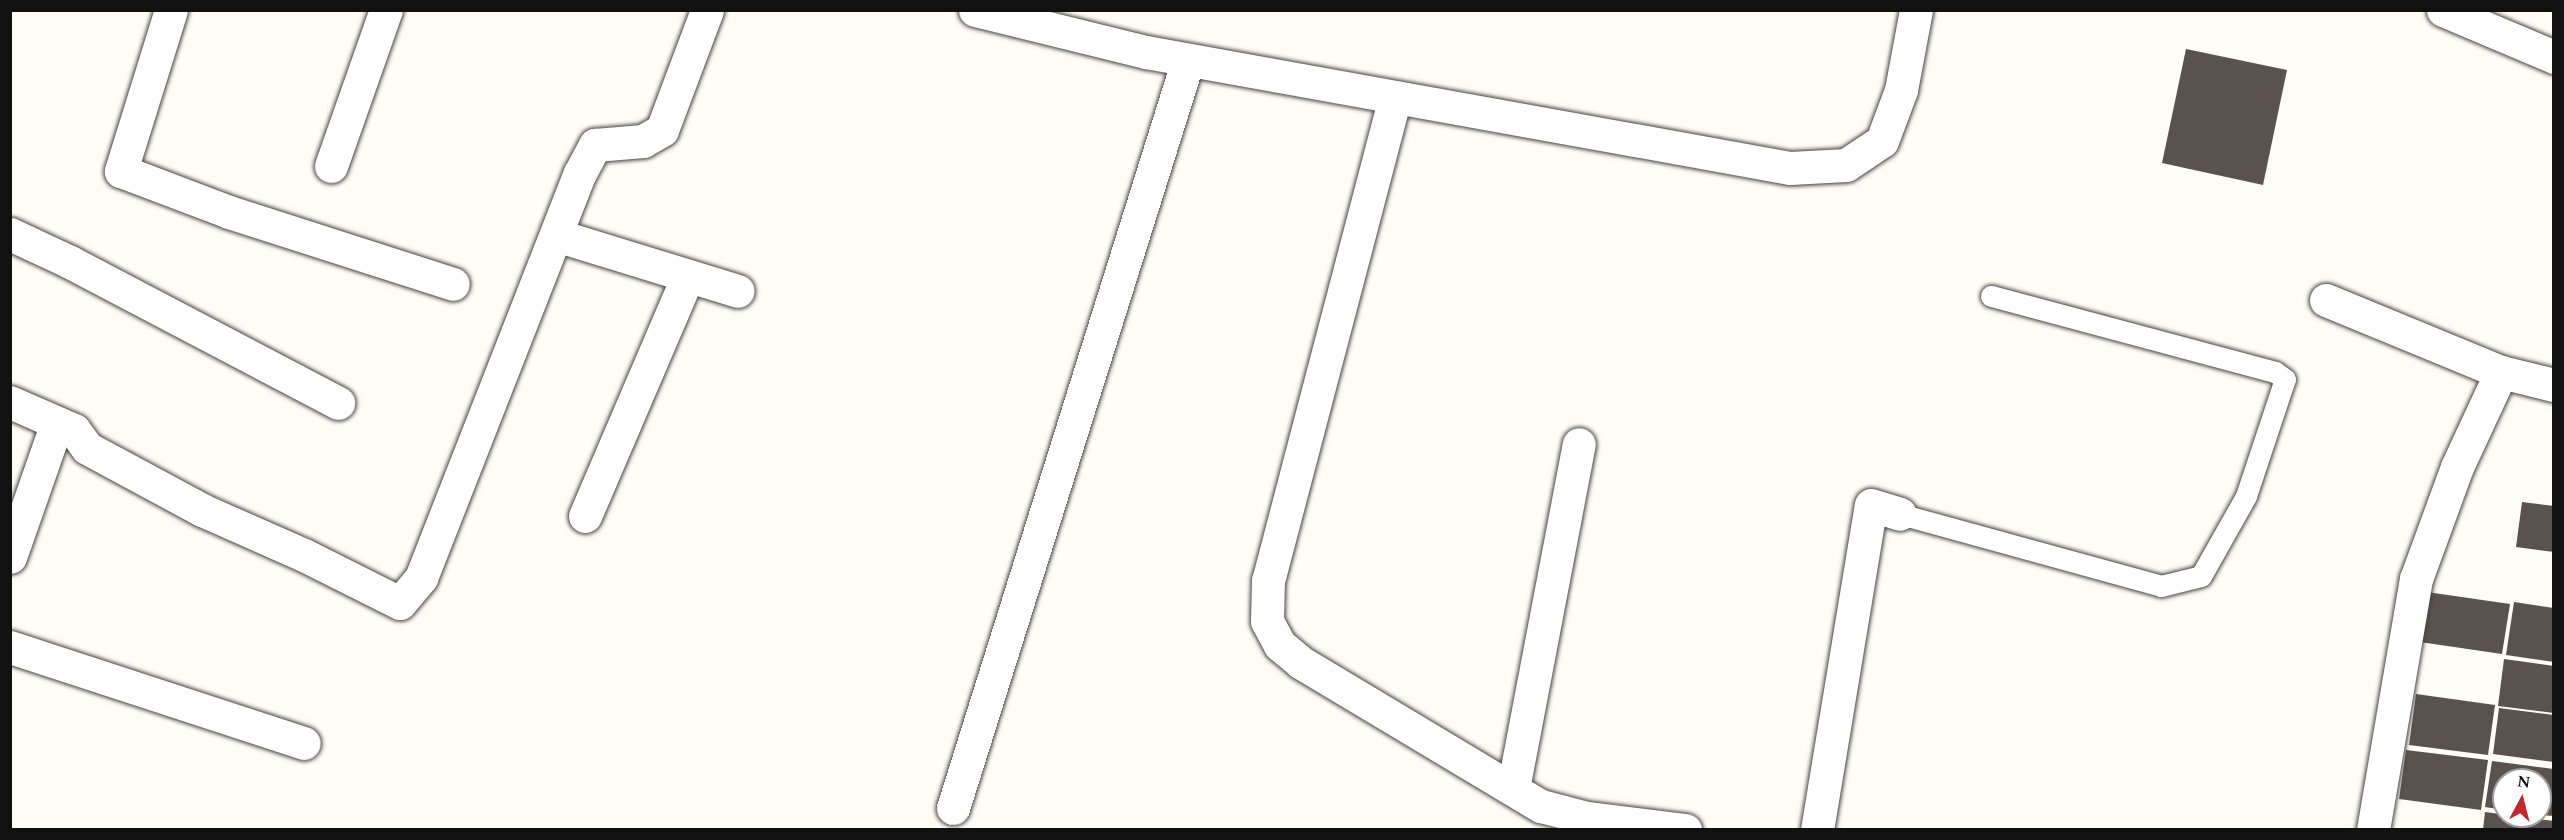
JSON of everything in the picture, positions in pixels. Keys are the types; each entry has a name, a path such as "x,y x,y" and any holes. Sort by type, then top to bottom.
{"street":[{"path":"171,10 121,171 229,212 453,284"},
{"path":"331,166 386,10"},
{"path":"10,402 74,430 87,448 202,510 304,555 400,603 421,578 580,173 596,145 643,141 662,130 707,10"},
{"path":"975,10 1188,60 1790,168 1846,165 1882,141 1901,90 1916,10"},
{"path":"2443,10 2553,57"},
{"path":"953,808 1188,60"},
{"path":"1395,97 1268,580 1267,621 1281,645 1300,662 1541,806 1587,818 1684,830"},
{"path":"10,234 70,262 338,403"},
{"path":"556,235 738,291"},
{"path":"585,516 688,276"},
{"path":"2326,300 2501,372 2553,385"},
{"path":"2373,830 2416,579 2457,467 2501,372"},
{"path":"10,557 57,423"},
{"path":"1513,789 1579,444"},
{"path":"1817,830 1871,505 1900,514"},
{"path":"10,647 304,742"}],"lane":[{"path":"1900,514 2161,586 2201,576 2246,496 2285,379 2280,375 1991,296"}],"building":[{"path":"2186,49 2287,70 2263,185 2162,163"},
{"path":"2522,502 2554,506 2554,552 2516,547"},
{"path":"2427,592 2510,604 2502,654 2420,642"},
{"path":"2514,602 2554,608 2554,662 2506,655"},
{"path":"2504,659 2554,666 2554,713 2498,706"},
{"path":"2416,694 2495,705 2488,755 2409,745"},
{"path":"2499,708 2554,715 2554,762 2493,754"},
{"path":"2406,750 2488,760 2481,810 2399,799"},
{"path":"2492,761 2546,768 2492,768 2492,808 2485,807"},
{"path":"2552,769 2554,769 2554,816 2552,816"},
{"path":"2485,812 2492,813 2492,828 2552,828 2552,821 2554,821 2554,830 2483,830"}]}
